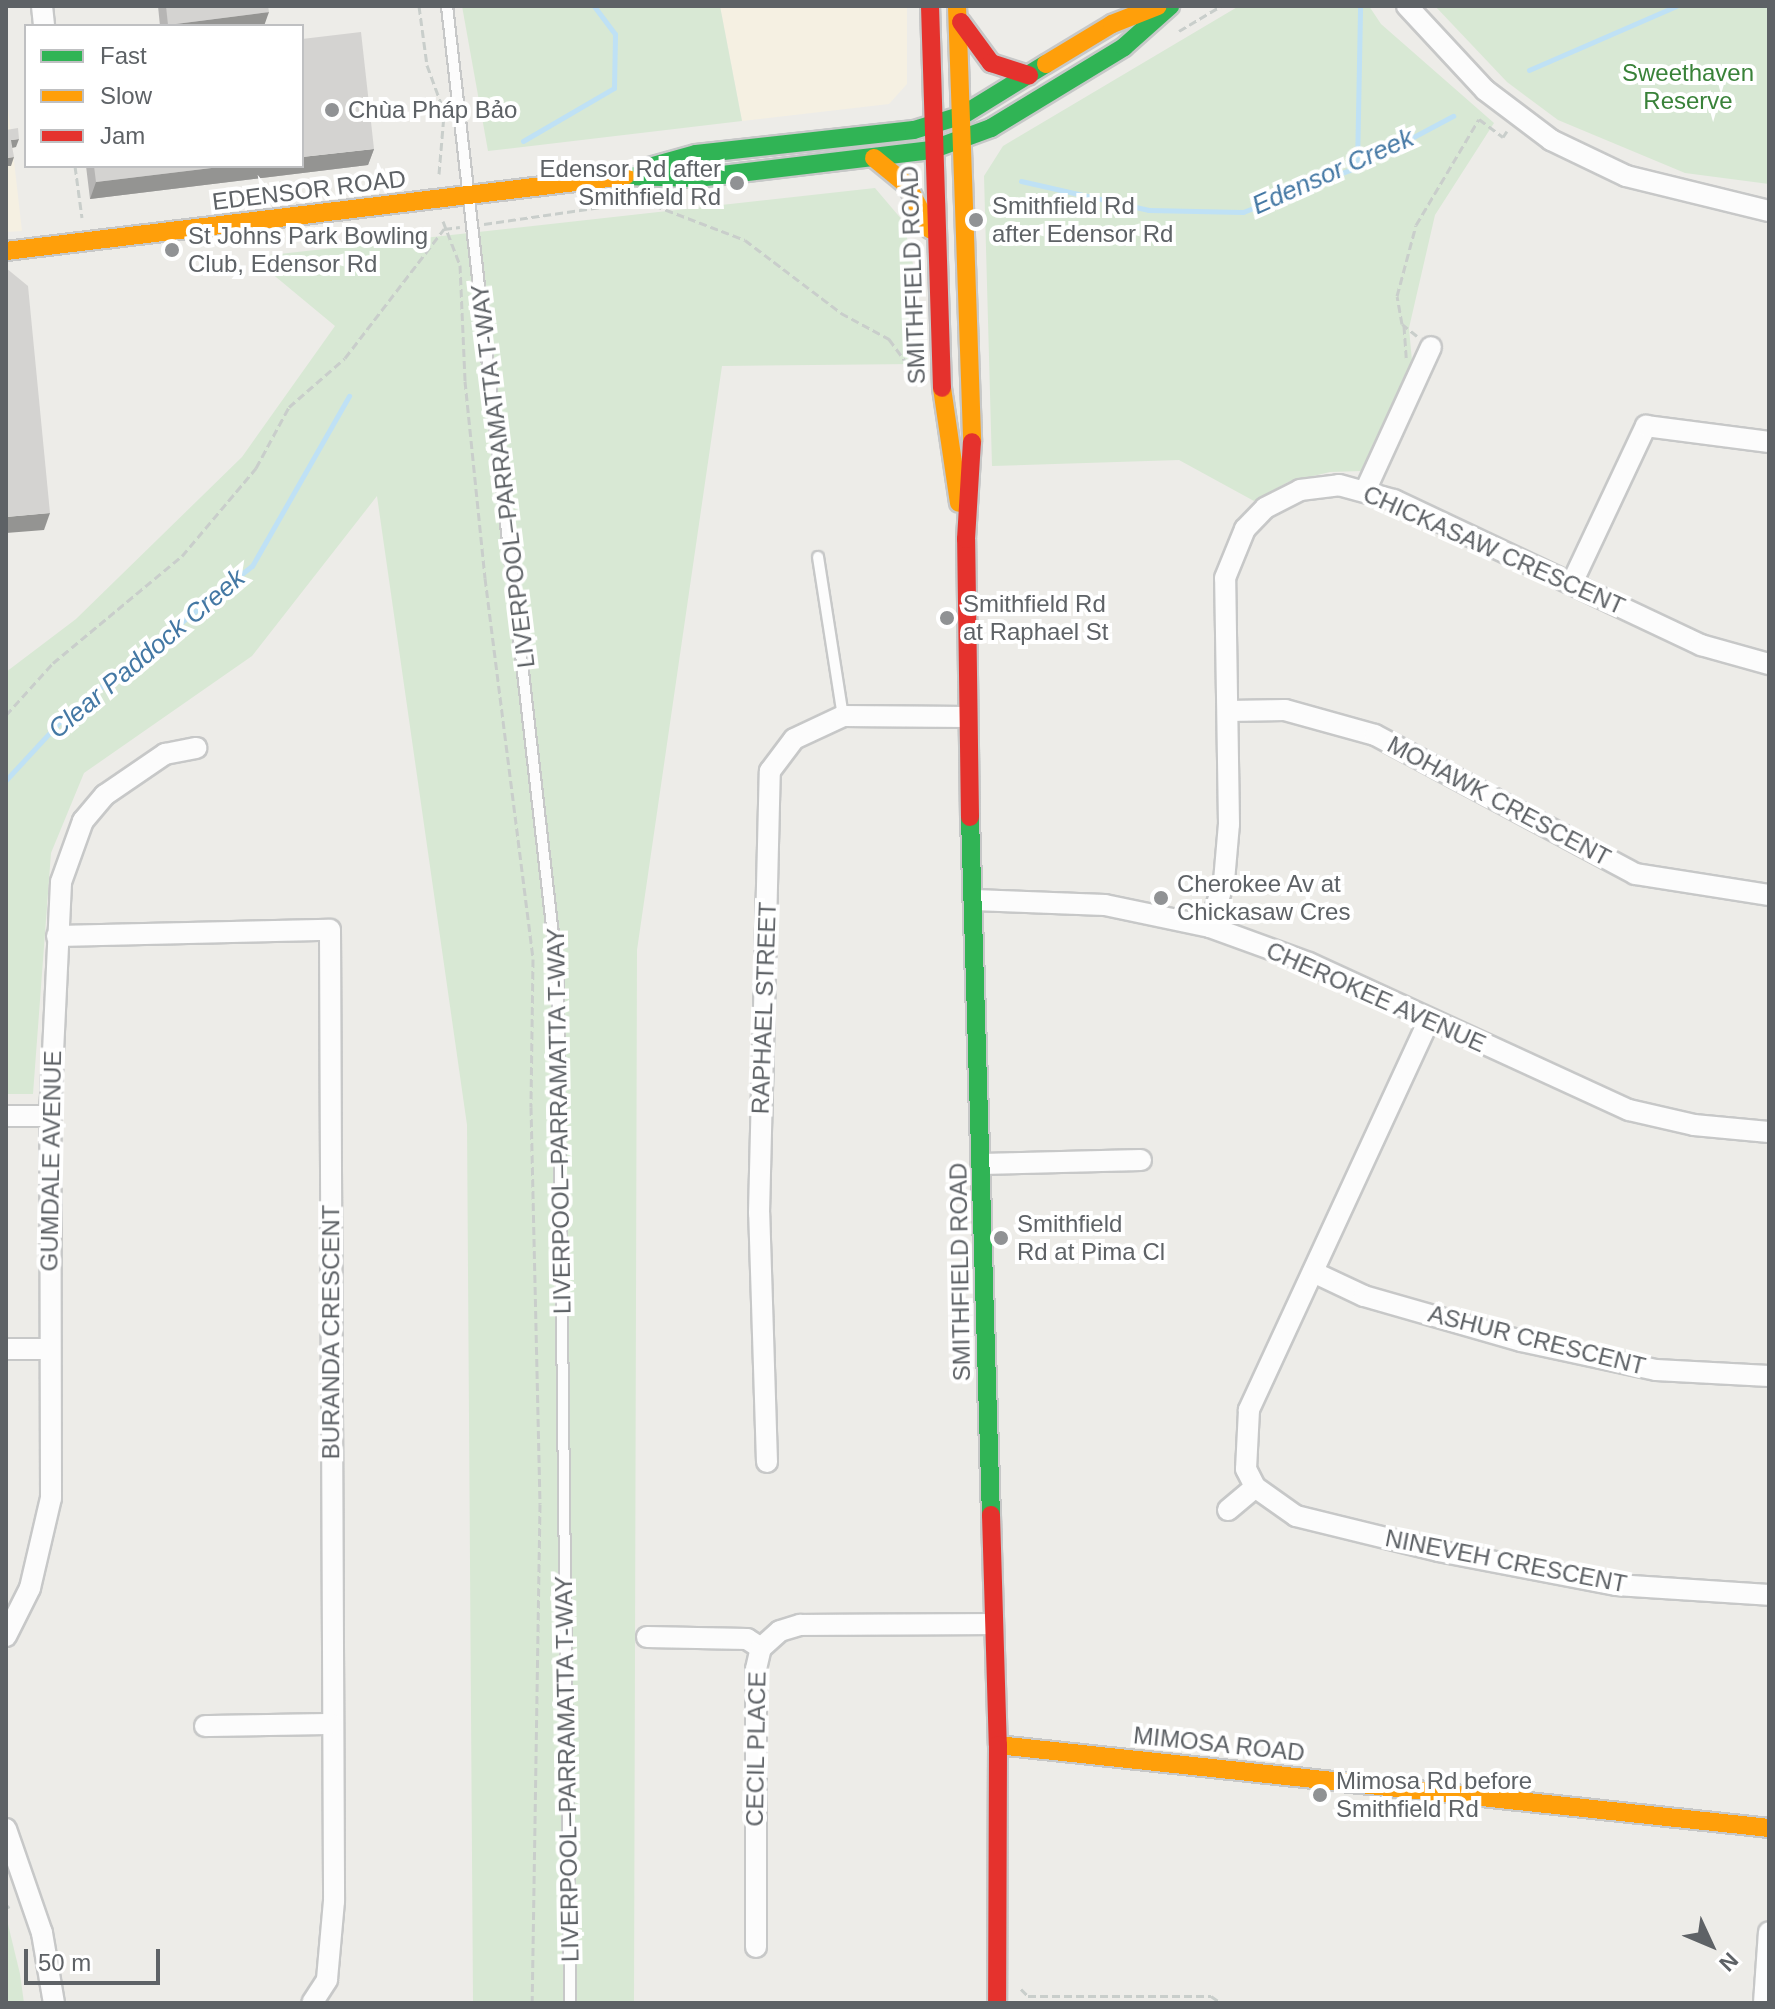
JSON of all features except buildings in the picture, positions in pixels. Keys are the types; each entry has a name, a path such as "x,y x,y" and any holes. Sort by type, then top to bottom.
{"main road":[{"name":"SMITHFIELD ROAD","path":"930,6 938,364 966,539"},
{"name":"EDENSOR ROAD","path":"618,176 696,154 932,125 963,115 1112,24 1158,6"},
{"name":"EDENSOR ROAD","path":"6,251 618,176 697,178 931,150 991,128 1124,47 1170,6"},
{"name":"SMITHFIELD ROAD","path":"957,8 973,480 966,539 967,717 998,1745 997,2003"},
{"path":"957,8 980,53 1012,72 1029,75"},
{"path":"874,158 907,185 933,237"},
{"name":"MIMOSA ROAD","path":"998,1745 1769,1828"}],"street":[{"path":"1407,6 1485,90 1551,140 1626,176 1769,211"},
{"path":"1366,489 1431,347"},
{"path":"1572,583 1646,426 1769,442"},
{"name":"CHICKASAW CRESCENT","path":"1210,927 1224,881 1228,838 1229,711 1222,605 1225,578 1245,529 1265,508 1300,490 1339,485 1366,489 1701,645 1769,664"},
{"name":"MOHAWK CRESCENT","path":"1229,711 1285,710 1375,735 1635,874 1769,895"},
{"name":"RAPHAEL STREET","path":"767,1462 759,1213 770,771 794,739 843,716 967,717"},
{"name":"GUMDALE AVENUE","path":"6,1636 30,1588 46,1529 50,1116 61,882 83,821 129,776 165,754 196,748"},
{"name":"CHEROKEE AVENUE","path":"974,900 1095,904 1210,927 1309,963 1629,1110 1694,1125 1769,1132"},
{"name":"BURANDA CRESCENT","path":"57,936 330,930 334,1901 327,1980 312,2003"},
{"path":"1228,1510 1255,1487 1246,1469 1249,1410 1429,1020"},
{"path":"6,1116 50,1116"},
{"path":"982,1164 1141,1160"},
{"name":"ASHUR CRESCENT","path":"1313,1272 1364,1296 1521,1341 1656,1370 1769,1376"},
{"path":"6,1349 49,1349"},
{"name":"NINEVEH CRESCENT","path":"1255,1487 1296,1516 1438,1551 1616,1585 1769,1595"},
{"name":"CECIL PLACE","path":"756,1947 756,1669 761,1648 780,1631 800,1625 993,1624"},
{"path":"647,1637 747,1639 761,1648"},
{"path":"205,1726 332,1724"},
{"path":"6,1829 42,1933 54,2003"},
{"path":"1764,2003 1769,1932"}],"lane":[{"name":"LIVERPOOL–PARRAMATTA T-WAY","path":"447,6 558,978 570,2003"},
{"path":"818,557 843,716"}],"path":[{"path":"419,6 427,65 439,85 444,113 437,159"},
{"path":"1431,347 1404,326 1398,314 1397,296 1416,225 1479,119 1503,137 1518,115"},
{"path":"75,168 82,218"},
{"path":"643,201 745,240 841,313 889,339 908,360 920,383"},
{"path":"6,715 53,663 182,556 256,468 289,407 345,358 444,229 460,265 479,518 533,959 531,1107 540,1504 532,2003"},
{"path":"1018,1986 1028,1996 1211,1996 1221,2003"}],"shaded area":[{"path":"720,6 907,6 907,84 889,104 742,121"},
{"path":"6,90 22,231 6,232"}],"green space":[{"path":"462,6 720,6 742,121 488,151"},
{"path":"1239,6 1369,6 1381,24 1494,123 1435,215 1409,328 1413,372 1367,464 1361,471 1330,472 1288,482 1254,501 1179,460 992,466 984,176 1003,146"},
{"name":"Sweethaven Reserve","path":"1435,6 1769,6 1769,184 1685,173 1558,120 1507,82"},
{"path":"875,188 903,221 913,264 915,364 722,366 637,950 634,2003 473,2003 467,1125 377,496 252,656 84,773 51,853 33,1094 6,1094 6,672 76,619 242,457 335,326 252,257"},
{"path":"6,1916 20,1974 24,2003 6,2003"}],"waterway":[{"path":"523,141 614,88 615,34 594,6"},
{"path":"1357,167 1360,6"},
{"name":"Edensor Creek","path":"1529,70 1676,6"},
{"name":"Edensor Creek","path":"1021,181 1149,210 1243,212 1357,167 1453,116"},
{"name":"Clear Paddock Creek","path":"6,780 67,714 252,566 349,396"}],"traffic: fast":[{"path":"625,176 697,178 931,150 991,128 1124,47 1170,6"},
{"path":"646,168 696,154 914,130 963,115 1046,64"},
{"path":"970,817 991,1515"}],"traffic: slow":[{"path":"957,6 972,442"},
{"path":"1046,64 1112,24 1158,6"},
{"path":"874,158 907,185 930,229"},
{"path":"6,251 625,176"},
{"path":"942,388 959,503"},
{"path":"998,1745 1769,1828"}],"traffic: jam":[{"path":"930,6 942,388"},
{"path":"961,22 991,63 1029,75"},
{"path":"970,817 966,539 972,442"},
{"path":"991,1515 998,1745 997,2003"}],"place":[{"name":"Chùa Pháp Bảo","path":"332,110"},
{"name":"Edensor Rd after Smithfield Rd","path":"737,183"},
{"name":"Smithfield Rd after Edensor Rd","path":"976,220"},
{"name":"St Johns Park Bowling Club, Edensor Rd","path":"172,250"},
{"name":"Smithfield Rd at Raphael St","path":"947,618"},
{"name":"Cherokee Av at Chickasaw Cres","path":"1161,898"},
{"name":"Smithfield Rd at Pima Cl","path":"1001,1238"},
{"name":"Mimosa Rd before Smithfield Rd","path":"1320,1795"}]}
